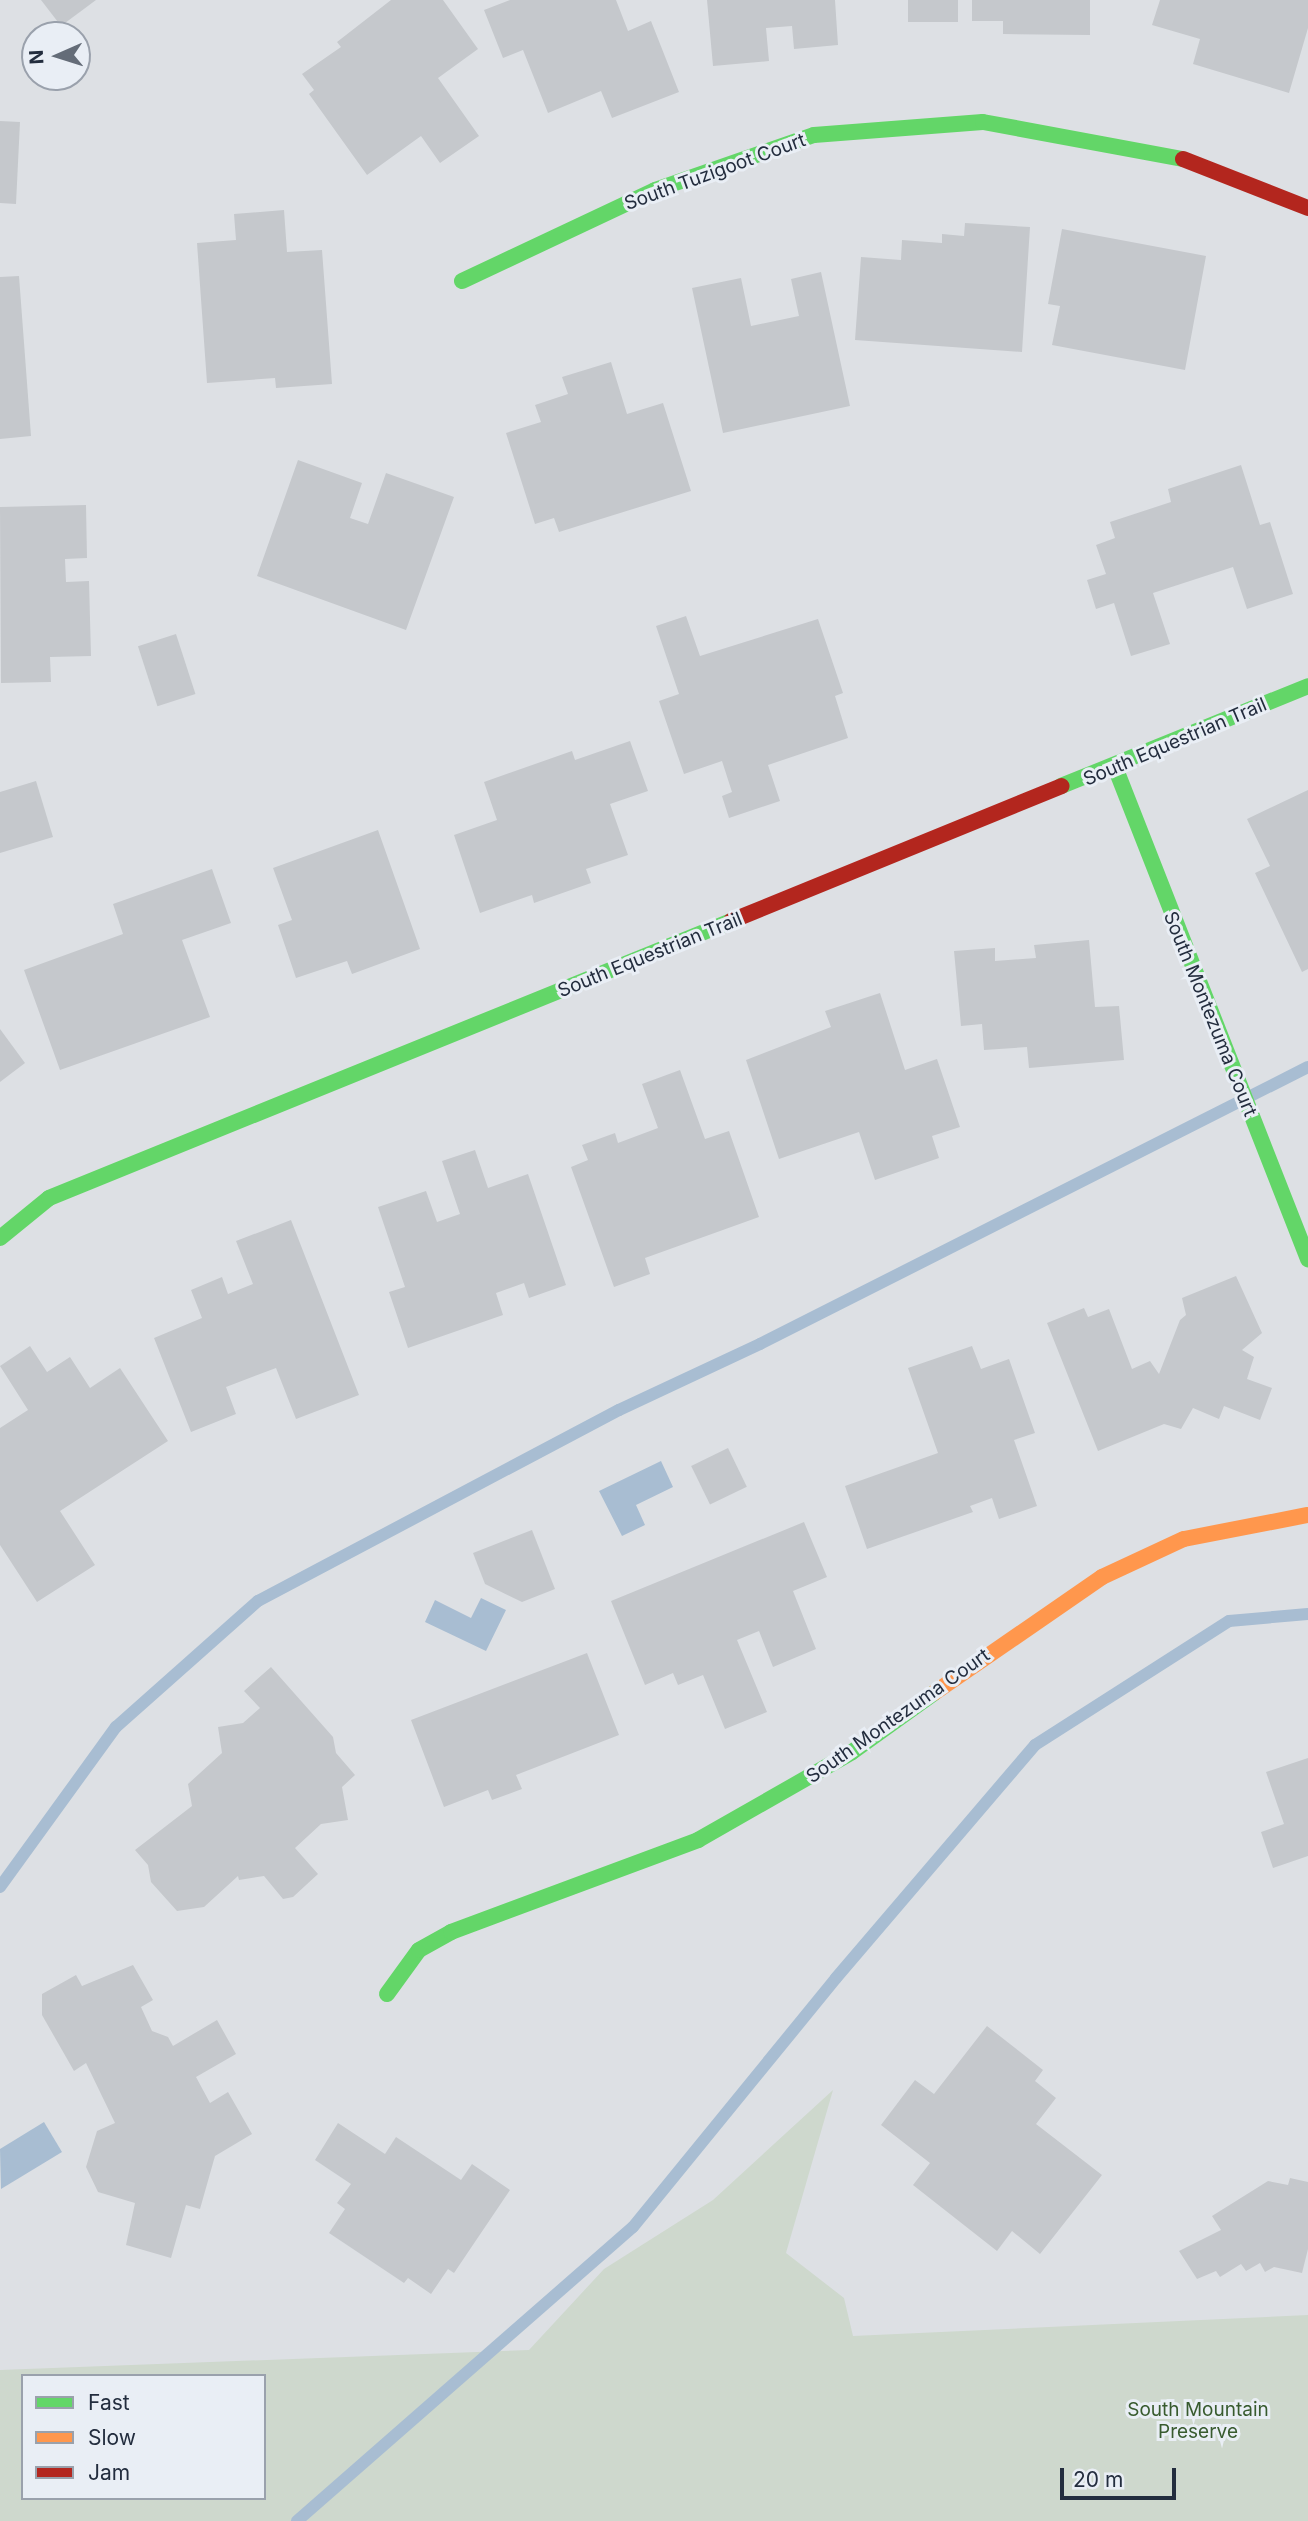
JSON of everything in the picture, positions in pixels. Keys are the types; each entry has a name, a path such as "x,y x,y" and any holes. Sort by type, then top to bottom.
{"street":[{"name":"South Tuzigoot Court","path":"462,281 655,190 814,135 984,122 1170,154 1308,208"},
{"name":"South Equestrian Trail","path":"0,1238 48,1198 1115,767 1308,686"},
{"name":"South Montezuma Court","path":"1115,767 1308,1259"},
{"name":"South Montezuma Court","path":"387,1994 419,1950 451,1932 698,1840 775,1799 852,1752 1042,1614 1102,1577 1184,1539 1308,1515"}],"green space":[{"name":"South Mountain Preserve","path":"833,2090 786,2253 844,2298 853,2336 1308,2315 1308,2521 0,2521 0,2370 529,2350 604,2269 713,2200"}],"water":[{"path":"661,1461 673,1487 636,1505 645,1525 622,1536 599,1491"},
{"path":"481,1598 506,1610 486,1651 425,1622 435,1600 471,1618"},
{"path":"44,2122 62,2152 1,2189 0,2149"}],"building":[{"path":"41,0 96,0 68,21 57,21"},
{"path":"391,0 443,0 478,49 438,78 479,136 440,163 421,136 367,175 309,94 314,90 302,74 341,47 337,42"},
{"path":"510,0 616,0 628,31 651,21 679,92 612,118 601,91 548,113 523,50 503,58 484,10"},
{"path":"707,0 835,0 838,45 794,49 792,26 766,28 769,61 713,66"},
{"path":"908,0 958,0 958,22 908,22"},
{"path":"972,0 1090,0 1090,35 1003,34 1003,21 972,21"},
{"path":"1160,0 1308,0 1308,28 1289,93 1193,64 1200,39 1152,25"},
{"path":"0,121 20,122 16,204 0,203"},
{"path":"284,210 287,252 322,250 332,384 276,388 275,378 207,383 197,243 236,240 234,214"},
{"path":"965,223 1030,227 1022,352 855,340 861,257 901,260 902,240 942,243 942,234 964,236"},
{"path":"1062,229 1206,256 1185,370 1052,345 1060,306 1048,304"},
{"path":"821,272 850,406 723,433 692,288 741,278 751,326 799,316 791,279"},
{"path":"19,276 31,436 0,439 0,277"},
{"path":"611,362 627,414 663,403 691,491 559,532 554,518 535,524 506,433 541,422 535,405 568,394 562,377"},
{"path":"298,460 362,483 350,518 368,524 386,473 454,497 406,630 257,576"},
{"path":"1241,465 1260,525 1270,522 1293,594 1247,609 1233,567 1153,593 1170,644 1131,656 1114,603 1096,609 1087,580 1106,574 1096,545 1115,538 1110,522 1171,502 1168,489"},
{"path":"86,505 87,558 65,559 66,582 89,581 91,656 50,657 51,682 1,683 0,507"},
{"path":"686,616 700,656 818,619 843,693 835,696 848,738 768,765 780,801 729,818 722,796 732,792 722,761 684,774 659,701 679,694 656,626"},
{"path":"176,634 195,694 157,706 138,646"},
{"path":"630,741 648,791 610,804 628,855 586,869 591,883 534,903 532,895 480,913 454,835 497,820 484,782 572,751 575,760"},
{"path":"36,781 53,837 0,853 0,792"},
{"path":"1308,790 1308,969 1302,972 1255,873 1270,866 1247,819"},
{"path":"378,830 420,949 352,974 347,961 296,978 278,925 292,920 273,868"},
{"path":"212,869 231,923 182,940 210,1017 60,1070 24,970 123,934 113,904"},
{"path":"1089,940 1095,1007 1119,1006 1124,1060 1029,1068 1027,1047 984,1050 982,1024 961,1026 954,951 995,948 995,961 1036,958 1034,945"},
{"path":"880,993 905,1070 937,1059 960,1127 932,1136 939,1158 875,1180 859,1132 779,1159 746,1060 831,1027 825,1011"},
{"path":"0,1029 25,1063 0,1082"},
{"path":"680,1070 705,1139 729,1131 759,1217 645,1258 650,1274 614,1287 571,1167 588,1160 582,1145 615,1133 618,1143 658,1128 642,1084"},
{"path":"475,1150 488,1188 528,1174 566,1285 529,1298 524,1283 496,1293 503,1315 408,1348 389,1292 405,1287 378,1207 426,1191 437,1222 460,1214 442,1161"},
{"path":"291,1220 359,1395 296,1419 276,1368 226,1387 236,1414 191,1432 154,1338 202,1318 191,1290 222,1277 228,1294 253,1284 236,1241"},
{"path":"1236,1276 1262,1333 1242,1350 1254,1357 1247,1379 1272,1388 1260,1420 1224,1406 1219,1419 1193,1408 1181,1429 1164,1424 1098,1451 1047,1323 1084,1308 1088,1317 1109,1309 1132,1369 1150,1361 1159,1374 1180,1320 1186,1315 1182,1298"},
{"path":"30,1346 47,1372 70,1357 90,1388 120,1368 168,1441 60,1511 95,1565 37,1602 0,1545 0,1428 28,1410 0,1366"},
{"path":"972,1346 981,1369 1009,1359 1035,1433 1014,1440 1037,1506 999,1519 992,1498 970,1506 973,1512 867,1549 845,1486 938,1453 908,1368"},
{"path":"728,1448 747,1487 710,1505 691,1466"},
{"path":"804,1522 827,1577 793,1591 816,1649 773,1667 759,1631 737,1640 767,1712 725,1729 703,1675 678,1685 673,1673 645,1685 611,1601"},
{"path":"532,1530 555,1589 522,1602 485,1584 473,1553"},
{"path":"587,1653 619,1735 516,1775 522,1789 492,1800 488,1790 444,1807 411,1720"},
{"path":"271,1667 333,1737 336,1753 355,1775 342,1787 348,1820 321,1824 295,1848 318,1874 293,1897 283,1899 264,1876 239,1880 238,1876 204,1907 177,1911 151,1882 148,1865 135,1850 192,1806 188,1784 222,1753 218,1727 243,1723 260,1708 244,1691"},
{"path":"1308,1758 1308,1856 1273,1868 1261,1832 1284,1824 1266,1772"},
{"path":"133,1965 153,2000 141,2007 152,2031 168,2037 173,2046 217,2020 236,2054 196,2077 210,2103 228,2092 252,2134 215,2156 200,2209 186,2205 171,2258 126,2245 135,2203 98,2192 86,2167 97,2131 115,2123 86,2063 74,2071 42,2015 42,1994 76,1975 82,1986"},
{"path":"987,2026 1043,2070 1035,2081 1056,2098 1036,2124 1102,2175 1040,2254 1012,2231 997,2251 913,2185 930,2163 881,2125 915,2080 934,2094"},
{"path":"338,2123 385,2154 396,2137 461,2180 472,2164 510,2190 454,2273 448,2269 431,2294 408,2278 404,2283 329,2233 345,2209 337,2203 351,2184 315,2160"},
{"path":"1290,2178 1308,2182 1308,2249 1302,2273 1274,2267 1265,2272 1260,2263 1246,2271 1241,2264 1220,2277 1216,2271 1197,2279 1179,2251 1221,2230 1212,2216 1268,2181 1288,2185"}],"waterway":[{"path":"0,1887 116,1727 258,1601 619,1410 760,1344 1308,1067"},
{"path":"297,2521 633,2227 836,1978 1035,1745 1229,1621 1308,1614"}],"traffic: fast":[{"path":"462,281 655,190 814,135 983,122 1183,159"},
{"path":"1061,786 1308,686"},
{"path":"1115,767 1308,1259"},
{"path":"0,1238 49,1198 731,921"},
{"path":"387,1994 419,1950 451,1932 698,1840 852,1752 934,1693"}],"traffic: slow":[{"path":"934,1693 1102,1577 1184,1539 1308,1515"}],"traffic: jam":[{"path":"1183,159 1308,208"},
{"path":"731,921 1061,786"}]}
